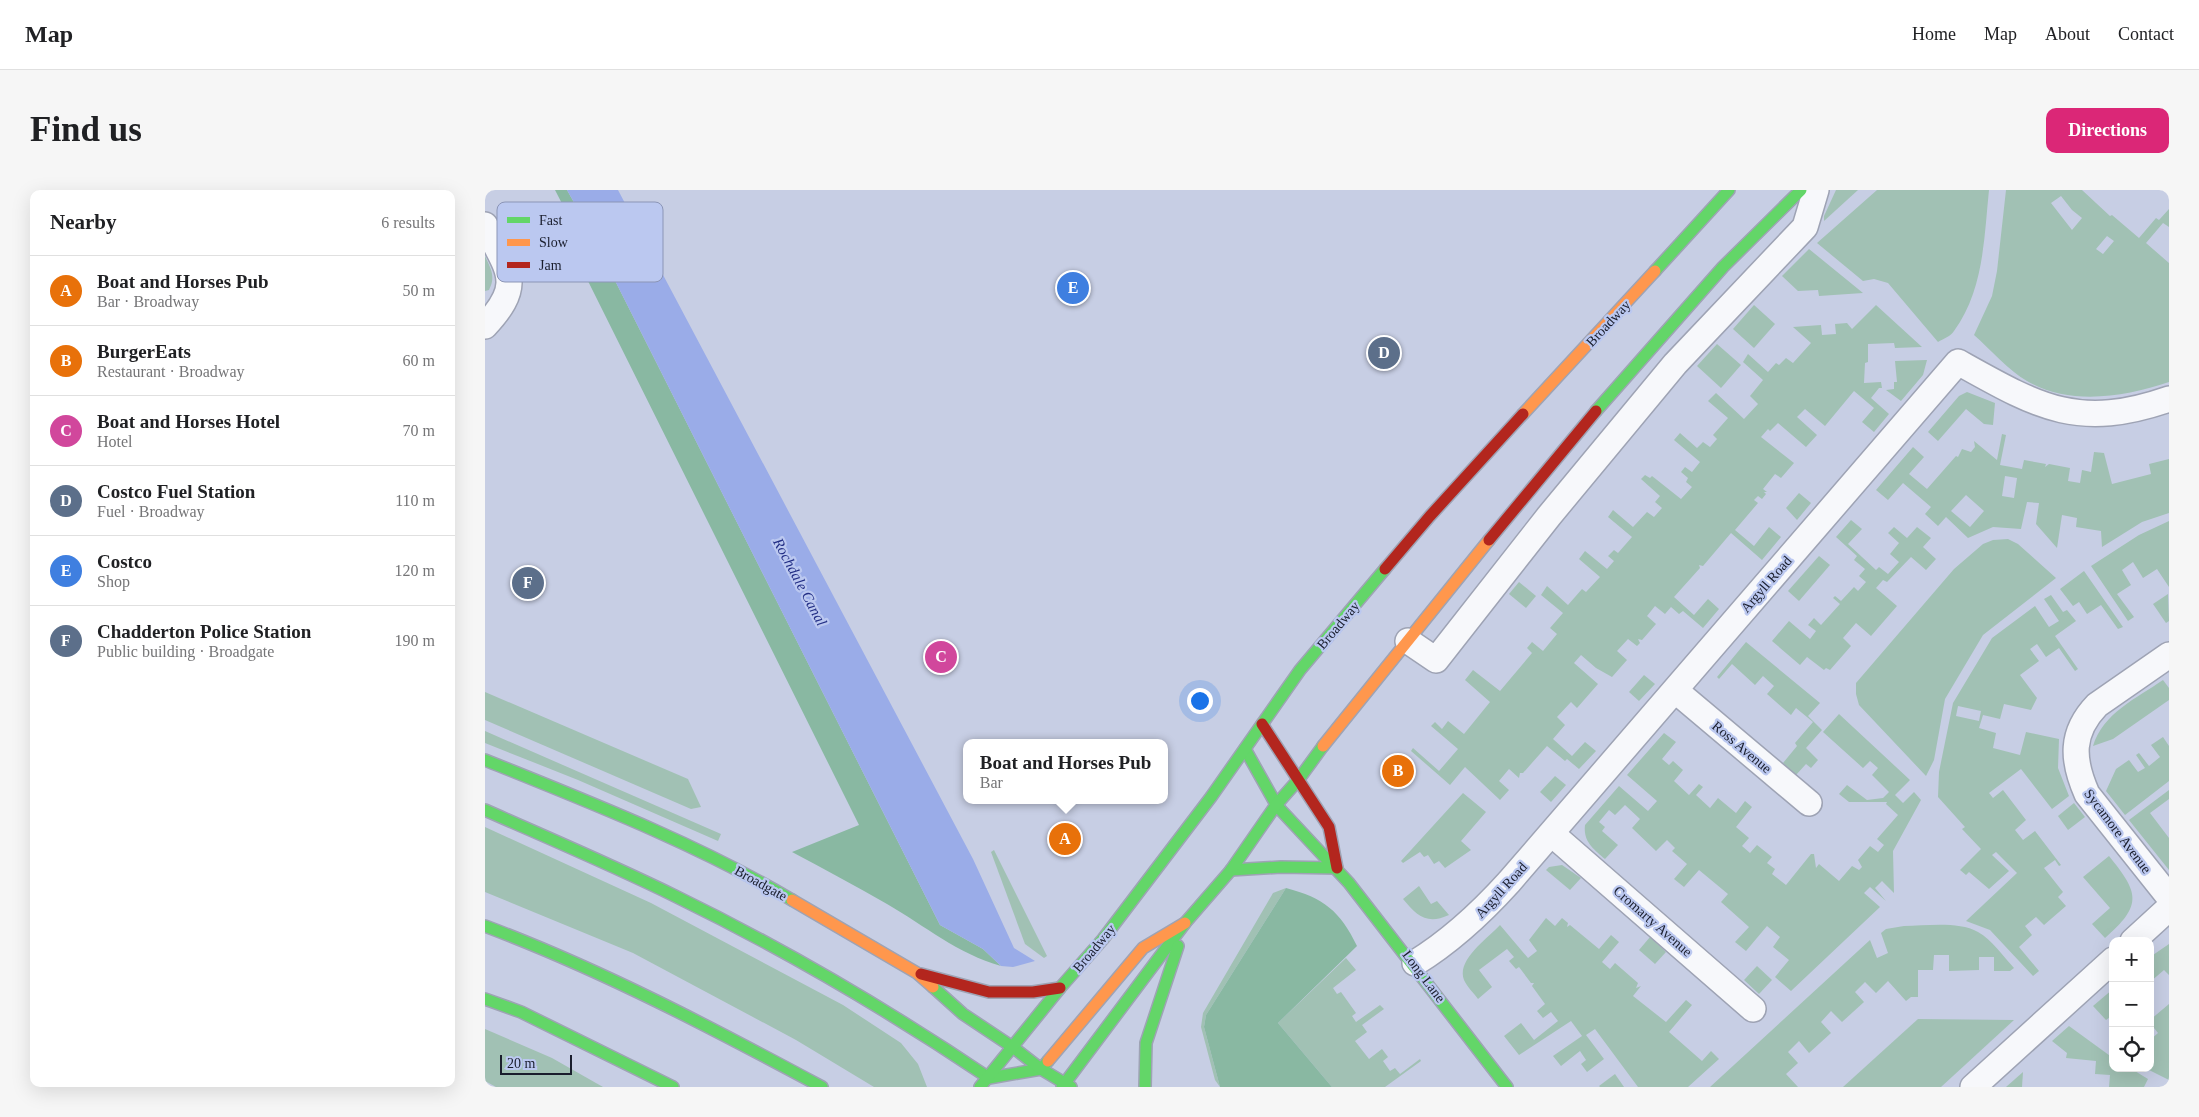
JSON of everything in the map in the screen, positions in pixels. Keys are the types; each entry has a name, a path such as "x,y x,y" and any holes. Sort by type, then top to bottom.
{"main road":[{"name":"Broadway","path":"980,1087 1014,1048 1060,988 1103,939 1245,749 1300,670 1431,516 1729,190"},
{"path":"1066,1086 1185,923 1231,870 1276,805 1299,779 1347,713 1624,378 1723,267 1801,190"},
{"name":"Long Lane","path":"1262,724 1299,779 1331,833 1337,868"},
{"name":"Long Lane","path":"1245,749 1276,805 1303,836 1337,868 1415,963 1507,1087"},
{"name":"Broadgate","path":"485,760 601,807 749,875 917,973 963,1014 1066,1086"},
{"path":"485,810 674,896 790,955 932,1038 989,1078 1041,1069 1143,948 1185,923"},
{"path":"1231,870 1281,866 1337,868"},
{"path":"1145,1087 1146,1043 1185,923"},
{"path":"485,926 523,940 701,1021 822,1087"},
{"path":"917,973 989,992 1033,992 1060,988"},
{"path":"485,999 521,1012 673,1087"}],"street":[{"path":"1408,641 1437,660 1509,567 1675,364 1805,227 1816,190"},
{"path":"485,225 497,249"},
{"path":"485,326 501,310 509,292 509,282"},
{"name":"Argyll Road","path":"1415,963 1441,947 1477,918 1676,691 1733,622 1958,362 1994,384 2029,400 2068,411 2093,414 2119,412 2169,398"},
{"path":"1484,546 1509,567"},
{"name":"Sycamore Avenue","path":"2169,655 2097,705 2090,712 2079,732 2075,757 2080,779 2087,794 2169,897"},
{"name":"Ross Avenue","path":"1676,691 1809,803"},
{"name":"Cromarty Avenue","path":"1552,834 1753,1009"},
{"path":"2137,937 2169,908"},
{"path":"1973,1087 2109,964"}],"green space":[{"path":"555,190 567,190 574,202 561,202"},
{"path":"1836,190 1858,190 1824,221 1824,216"},
{"path":"1877,190 1989,190 1984,245 1977,281 1964,315 1953,333 1938,342 1888,283 1874,279 1863,281 1817,243"},
{"path":"2006,190 2082,190 2110,216 2112,215 2139,238 2156,218 2159,220 2169,209 2169,227 2163,223 2146,243 2169,263 2169,382 2134,392 2097,397 2061,394 2044,389 2020,377 1974,335 1992,296 1997,271","holes":["2061,196 2072,210 2082,218 2072,230 2051,203","2107,236 2114,241 2103,254 2096,249"]},
{"path":"1809,249 1863,293 1819,296 1818,290 1798,291 1782,276"},
{"path":"485,256 491,269 492,281 489,290 485,291"},
{"path":"588,282 616,282 940,925 983,949 1001,966 985,961 956,947 887,904 792,852 859,825"},
{"path":"1754,305 1775,324 1754,348 1733,329"},
{"path":"1876,305 1922,347 1895,348 1894,343 1868,344 1868,362 1865,363 1864,383 1881,382 1882,388 1879,388 1871,398 1889,414 1874,432 1862,422 1874,408 1854,391 1825,426 1805,409 1797,417 1817,435 1806,447 1778,423 1770,431 1768,429 1761,437 1794,463 1781,478 1775,474 1763,489 1767,492 1764,492 1766,494 1762,499 1758,496 1754,500 1758,503 1735,530 1754,546 1769,527 1781,537 1762,560 1731,533 1703,566 1699,565 1700,568 1674,597 1694,615 1708,599 1719,609 1703,628 1683,611 1679,614 1671,607 1665,614 1655,606 1647,616 1656,624 1642,640 1638,639 1640,643 1637,646 1628,639 1617,651 1627,660 1612,677 1596,668 1581,655 1574,663 1598,684 1577,708 1571,702 1557,717 1565,725 1553,739 1572,756 1585,742 1596,751 1579,769 1567,759 1565,761 1547,746 1523,773 1520,773 1519,778 1509,769 1499,781 1509,790 1500,800 1465,767 1450,785 1411,751 1413,748 1439,771 1458,749 1431,726 1435,722 1442,729 1448,721 1464,734 1490,702 1465,680 1473,670 1500,691 1532,653 1527,648 1532,642 1543,651 1557,634 1550,628 1563,613 1541,595 1547,586 1568,605 1582,589 1586,592 1600,577 1579,559 1585,551 1607,569 1614,561 1608,556 1614,550 1618,553 1632,537 1608,517 1613,510 1633,527 1647,512 1654,517 1662,508 1655,502 1660,496 1641,479 1645,475 1650,478 1652,476 1681,499 1692,487 1686,482 1688,478 1681,472 1685,467 1692,472 1700,462 1674,440 1680,433 1697,448 1703,442 1710,447 1717,439 1713,435 1728,418 1708,401 1716,393 1744,419 1758,404 1750,396 1763,380 1743,362 1748,354 1768,372 1776,363 1779,365 1786,358 1793,363 1811,343 1793,327 1821,325 1822,335 1836,334 1835,324 1847,323 1852,329"},
{"path":"1717,344 1741,365 1721,388 1697,366"},
{"path":"1927,360 1923,375 1901,401 1886,390 1894,389 1894,382 1897,382 1895,361"},
{"path":"1967,392 1995,403 1993,425 1984,424 1966,409 1938,441 1928,432 1959,396"},
{"path":"2002,434 2006,435 2000,465 2022,469 2024,460 2046,464 2045,467 2049,464 2070,468 2068,481 2080,483 2082,470 2091,472 2094,452 2104,453 2112,484 2151,474 2149,464 2169,459 2169,513 2142,522 2102,547 2101,531 2076,527 2077,518 2062,515 2057,548 2036,524 2039,503 2027,502 2021,529 1993,527 1968,538 1946,517 1938,526 1925,514 1931,507 1903,483 1888,500 1876,490 1913,447 1924,457 1909,474 1927,489 1956,456 1958,457 1962,449 1971,452 1975,447 1974,441 1997,460","holes":["2005,476 2017,478 2014,498 2002,496","1966,495 1984,511 1970,527 1951,511"]},
{"path":"1799,493 1811,503 1797,520 1786,508"},
{"path":"1851,520 1862,529 1848,544 1876,570 1879,567 1888,574 1899,562 1890,554 1899,543 1888,533 1894,527 1907,538 1917,527 1931,538 1923,547 1936,559 1926,570 1911,557 1887,582 1883,580 1876,588 1897,606 1871,636 1856,623 1843,638 1851,646 1830,670 1826,668 1824,670 1807,657 1800,665 1772,641 1789,621 1810,639 1816,631 1808,625 1814,618 1821,625 1840,604 1833,598 1835,596 1841,601 1854,587 1858,591 1866,582 1859,576 1865,569 1854,560 1857,556 1836,537"},
{"path":"2169,521 2169,587 2157,569 2143,578 2133,562 2122,570 2131,585 2117,594 2134,617 2128,621 2091,566 2139,535"},
{"path":"2008,539 2018,544 2056,578 1983,635 1945,699 1934,760 1926,776 1859,705 1856,683 1954,569 1983,544 1993,540"},
{"path":"1819,556 1830,565 1799,601 1788,591"},
{"path":"2084,571 2123,627 2118,629 2101,605 2087,614 2079,602 2073,606 2060,589"},
{"path":"1519,582 1536,596 1526,608 1509,594"},
{"path":"2168,594 2169,621 2166,623 2153,604"},
{"path":"2051,595 2063,612 2067,610 2076,621 2055,636 2078,669 2075,671 2059,648 2046,657 2037,644 2030,649 2039,661 2020,675 2037,698 2031,710 2004,704 2000,719 1983,715 1979,728 1996,733 1993,748 2020,755 2026,732 2059,739 2058,768 2069,796 2052,809 2021,769 1989,793 1993,798 2003,790 2026,820 2015,830 2023,840 2035,831 2061,865 2059,866 2055,860 2044,868 2063,892 2058,897 2066,906 2044,925 2036,917 2025,926 2032,935 2019,947 2039,971 2033,976 1990,930 1966,921 2017,873 1996,852 1992,855 2009,871 1989,889 1969,872 1966,875 1960,870 1981,849 1962,829 1965,827 1938,797 1939,772 1953,703 1992,638 2035,606 2049,627 2059,621 2044,599","holes":["1958,706 1981,711 1979,721 1956,716"]},
{"path":"1746,642 1820,703 1808,716 1822,730 1806,748 1818,760 1811,768 1806,764 1796,775 1783,763 1797,746 1795,743 1813,722 1796,708 1791,715 1767,694 1774,686 1763,676 1755,685 1732,664 1719,679 1717,677"},
{"path":"1644,675 1655,684 1639,701 1629,692"},
{"path":"2163,680 2169,688 2169,700 2113,739 2093,746 2098,734 2113,715"},
{"path":"485,692 688,779 701,807 691,809 485,720"},
{"path":"1839,714 1910,780 1895,795 1903,803 1914,792 1921,800 1893,851 1894,893 1882,881 1875,888 1886,901 1870,887 1864,893 1880,907 1791,991 1775,977 1789,960 1773,947 1780,937 1767,926 1746,951 1735,942 1749,927 1721,902 1728,894 1699,870 1684,887 1674,879 1687,864 1672,851 1675,848 1667,840 1656,851 1632,828 1640,819 1625,805 1615,815 1609,810 1599,822 1605,827 1602,831 1618,845 1605,859 1588,841 1585,825 1619,786 1648,811 1657,801 1627,775 1664,733 1676,742 1662,759 1669,765 1673,761 1683,770 1674,781 1689,795 1699,784 1703,787 1696,795 1710,808 1718,798 1736,813 1745,801 1752,807 1736,827 1749,838 1742,846 1750,853 1757,845 1772,857 1767,863 1775,869 1772,874 1786,885 1811,854 1814,854 1816,868 1819,864 1839,881 1852,866 1859,870 1862,867 1858,860 1870,846 1878,852 1884,845 1877,839 1898,815 1886,804 1887,802 1849,802 1839,794 1847,785 1867,800 1883,798 1889,792 1872,775 1878,768 1870,761 1863,768 1823,732"},
{"path":"485,731 721,834 718,841 578,780 485,743"},
{"path":"2163,737 2169,746 2169,781 2125,815 2106,791 2116,769 2129,760 2138,772 2145,768 2136,755 2139,753 2149,766 2160,757 2151,745"},
{"path":"1555,776 1566,785 1551,802 1540,792"},
{"path":"2169,790 2169,799 2150,813 2169,838 2169,870 2129,820"},
{"path":"1463,793 1486,812 1461,841 1471,850 1445,868 1439,861 1434,864 1428,855 1424,857 1420,852 1403,863 1401,861"},
{"path":"2074,803 2085,817 2068,830 2058,816"},
{"path":"485,827 651,903 843,1005 901,1043 918,1064 927,1087 874,1087 796,1040 633,953 485,892"},
{"path":"994,850 1047,956 1044,958 1025,944 991,852"},
{"path":"2109,856 2126,880 2133,898 2126,916 2105,938 2092,924 2110,908 2083,877"},
{"path":"1562,865 1581,878 1570,890 1546,870 1549,867"},
{"path":"1419,886 1431,904 1437,901 1449,915 1428,919 1413,910 1403,899"},
{"path":"1286,888 1206,1015 1204,1027 1220,1087 1215,1080 1201,1027 1203,1013 1273,893"},
{"path":"1286,888 1311,896 1329,908 1344,924 1357,946 1278,1023 1332,1087 1220,1087 1204,1027 1206,1015"},
{"path":"1546,918 1555,926 1562,918 1568,923 1567,927 1570,925 1599,949 1611,935 1619,942 1602,962 1610,969 1615,963 1638,983 1636,988 1641,986 1633,996 1666,1022 1686,1000 1692,1005 1669,1032 1702,1061 1711,1051 1719,1059 1688,1087 1638,1087 1595,1029 1586,1035 1604,1059 1587,1072 1581,1064 1586,1060 1580,1051 1561,1066 1553,1056 1582,1036 1571,1021 1519,1055 1504,1036 1521,1023 1534,1040 1558,1021 1551,1012 1543,1018 1537,1011 1545,1004 1532,986 1534,983 1531,983 1519,967 1516,969 1509,961 1514,957 1507,949 1479,970 1492,987 1478,999 1465,983 1463,972 1474,950 1500,925 1528,958 1537,951 1529,940"},
{"path":"1952,925 1978,932 1997,948 2014,968 2010,971 1994,971 1994,957 1979,957 1979,970 1949,971 1949,955 1934,955 1933,970 1918,970 1918,997 1911,997 1906,1001 1888,981 1876,993 1865,982 1855,992 1864,1002 1842,1022 1831,1011 1821,1022 1831,1033 1809,1053 1799,1041 1788,1052 1798,1063 1786,1074 1798,1087 1710,1087 1870,940 1877,958 1888,953 1881,933 1886,929 1904,926"},
{"path":"1650,937 1666,952 1655,964 1639,950"},
{"path":"2169,944 2169,975 2164,970 2154,979 2154,954"},
{"path":"1346,958 1356,970 1333,988 1337,994 1341,992 1356,1013 1352,1016 1356,1022 1380,1005 1384,1009 1362,1025 1367,1032 1355,1041 1369,1059 1382,1049 1388,1057 1383,1061 1390,1071 1395,1068 1400,1074 1420,1059 1421,1061 1385,1087 1332,1087 1278,1023"},
{"path":"1757,966 1772,980 1759,994 1744,980"},
{"path":"2109,992 2109,1018 2106,1020 2093,1006"},
{"path":"2169,1004 2169,1080 2153,1072 2154,1036 2158,1033 2154,1028 2154,1017"},
{"path":"1918,1019 2014,1020 1941,1087 1843,1087"},
{"path":"2069,1026 2109,1055 2109,1072 2137,1072 2148,1079 2144,1087 2109,1087 2110,1075 2095,1074 2096,1061 2066,1058 2067,1053 2052,1041"},
{"path":"485,1029 552,1058 603,1087 496,1087 485,1081"},
{"path":"2023,1072 2022,1087 2006,1087"},
{"path":"1615,1074 1624,1087 1599,1086"}],"water":[{"path":"567,190 618,190 624,202 574,202"},
{"name":"Rochdale Canal","path":"663,275 973,859 1014,948 1035,961 1013,967 1001,966 983,949 940,925 616,282 663,282"}],"traffic: fast":[{"path":"1655,271 1729,190"},
{"path":"1596,411 1723,267 1801,190"},
{"path":"980,1087 1060,988 1103,939 1211,797 1300,670 1385,569"},
{"path":"1062,1087 1185,923 1231,870 1276,805 1299,779 1323,746"},
{"path":"1245,749 1277,806 1349,883 1507,1087"},
{"path":"485,760 641,824 718,860 792,900"},
{"path":"485,810 651,885 756,937 835,981 913,1028 989,1078 1041,1069 1048,1061"},
{"path":"1231,870 1281,867 1337,868"},
{"path":"485,926 572,961 656,1001 822,1087"},
{"path":"1145,1087 1146,1043 1178,946"},
{"path":"933,987 963,1014 1014,1048"},
{"path":"485,999 521,1012 673,1087"},
{"path":"1014,1048 1041,1069 1071,1087"}],"traffic: slow":[{"path":"1523,414 1655,271"},
{"path":"1323,746 1489,540"},
{"path":"792,900 917,973 933,987"},
{"path":"1048,1061 1143,948 1185,923"}],"traffic: jam":[{"path":"1489,540 1596,411"},
{"path":"1385,569 1430,516 1523,414"},
{"path":"1262,724 1329,827 1337,868"},
{"path":"921,974 989,992 1033,992 1060,988"}],"place":[{"name":"Costco","path":"1073,288"},
{"name":"Costco Fuel Station","path":"1384,353"},
{"name":"Chadderton Police Station","path":"528,583"},
{"name":"Boat and Horses Hotel","path":"941,657"},
{"name":"BurgerEats","path":"1398,771"},
{"name":"Boat and Horses Pub","path":"1065,839"}]}
